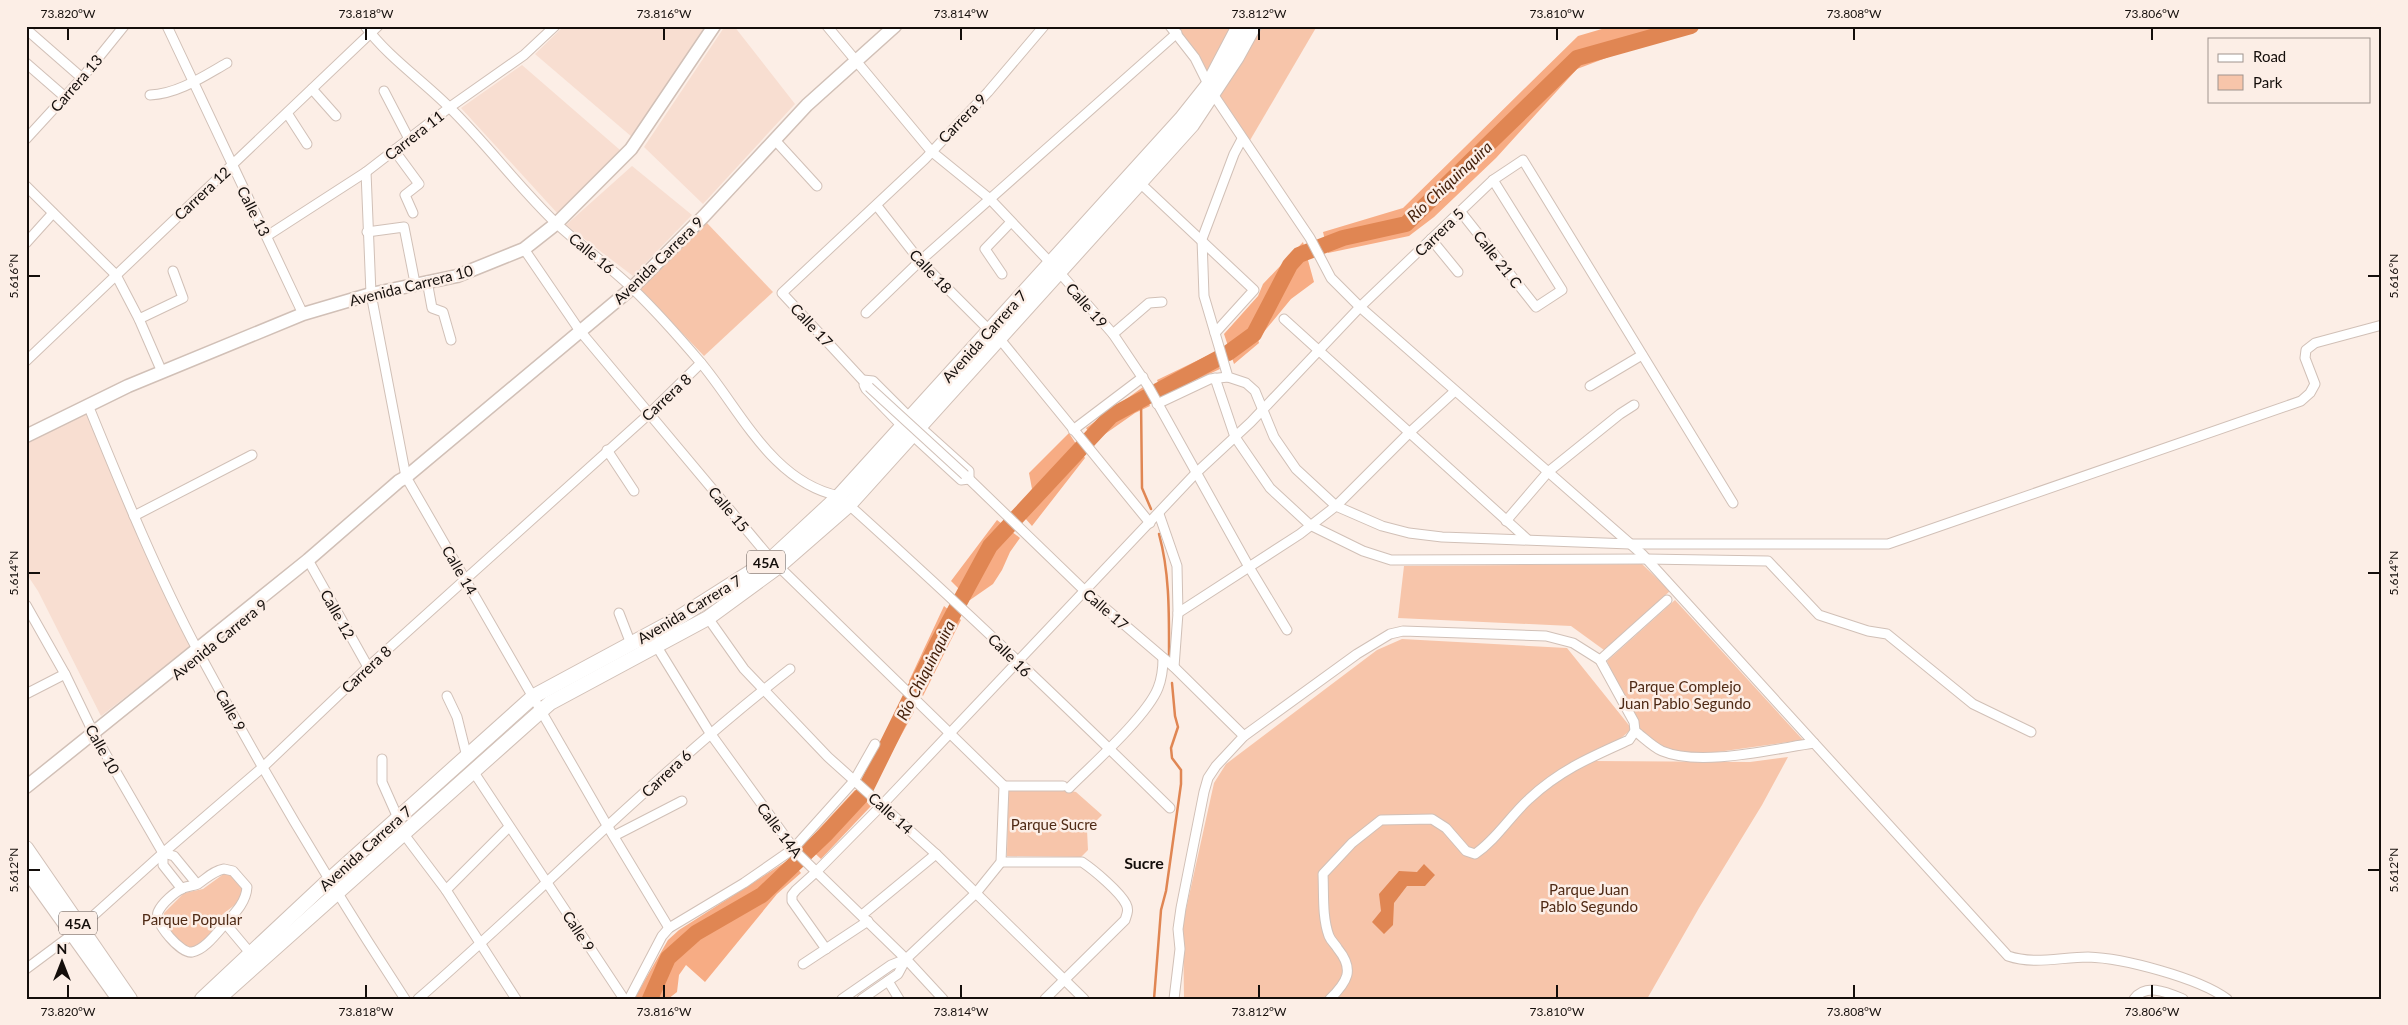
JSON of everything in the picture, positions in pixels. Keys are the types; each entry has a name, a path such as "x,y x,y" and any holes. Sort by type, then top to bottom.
{"main road":[{"name":"Avenida Carrera 7","path":"202,999 329,880 534,696 631,644 653,640 708,618 775,562 844,500 994,335 1060,273 1192,125 1239,26"},
{"name":"Avenida Carrera 7","path":"994,335 1050,263 1181,119 1210,90 1237,57 1254,26"},
{"name":"Avenida Carrera 7","path":"218,999 550,703 653,640 699,606 775,562"},
{"name":"45A","path":"26,848 119,999"},
{"name":"45A","path":"26,869 77,930 130,999"}],"street":[{"name":"Carrera 13","path":"26,139 82,78 124,26"},
{"name":"Calle 13","path":"167,26 303,314"},
{"name":"Carrera 12","path":"26,360 312,89 368,30 378,26"},
{"name":"Carrera 11","path":"267,236 366,172 450,107 524,55 555,26"},
{"name":"Avenida Carrera 10","path":"26,436 162,372 303,314 371,294 421,282 457,276 524,249 557,224 631,149 714,26"},
{"name":"Calle 19","path":"827,26 856,63 931,150 990,199 1060,273 1113,334 1148,386 1249,567 1287,630"},
{"name":"Avenida Carrera 9","path":"26,796 95,736 309,563 399,481 406,478 632,288 704,216 774,138 807,105 895,26"},
{"name":"Carrera 9","path":"877,206 925,159 931,150 988,92 1044,26"},
{"path":"866,313 920,261 1174,29 1195,58 1210,90 1310,238 1331,278 1360,307 1646,559 2008,956 2030,961 2088,957 2124,961 2178,976 2227,999"},
{"path":"26,30 82,78"},
{"name":"Calle 16","path":"368,30 450,107 557,224 632,288 701,363 752,431 792,476 823,492 844,500 966,610 1017,663 1170,808"},
{"path":"26,63 65,97"},
{"path":"150,95 162,94 192,82 227,63"},
{"path":"312,89 336,116"},
{"path":"384,91 409,139"},
{"path":"287,113 307,144"},
{"path":"774,138 817,186"},
{"path":"1228,377 1204,296 1202,239 1234,154 1242,139"},
{"path":"394,150 419,184 405,195 413,213"},
{"name":"Carrera 5","path":"826,949 792,901 792,895 796,890 882,805 1196,473 1262,411 1360,307 1493,180 1522,160 1642,355"},
{"name":"Calle 14","path":"366,172 371,294 406,478 534,696 608,827 670,928"},
{"name":"Calle 21 C","path":"1460,212 1536,307 1562,290 1493,180"},
{"path":"1140,183 1202,239 1254,291 1215,333"},
{"path":"26,186 116,275 140,319 162,372"},
{"name":"Calle 18","path":"877,206 920,261 994,335 1150,523"},
{"name":"Calle 17","path":"877,206 782,293 866,383 1085,590 1174,668 1244,736"},
{"path":"26,243 54,213"},
{"path":"1002,274 985,249 1011,222"},
{"path":"367,232 404,227 421,282 432,308 443,312 451,340"},
{"path":"1431,239 1458,272"},
{"name":"Calle 15","path":"524,249 580,331 775,562 903,690 950,732 1004,786"},
{"path":"140,319 183,298 173,271"},
{"path":"1113,334 1149,303 1162,302"},
{"path":"1284,319 1526,539"},
{"path":"1156,401 1215,378 1228,377 1246,383 1255,391 1274,437 1296,469 1336,506 1382,526 1409,533 1442,537 1630,544 1888,544 2301,401 2310,393 2315,384 2305,358 2306,350 2315,343 2382,325"},
{"path":"1590,386 1642,355 1733,503"},
{"name":"Carrera 8","path":"26,969 77,930 163,853 264,768 368,667 649,414 701,363"},
{"path":"1076,433 1142,377"},
{"path":"1215,378 1235,437 1270,488 1310,525 1363,551 1391,560 1646,559 1768,561 1819,616 1868,631 1887,634 1973,704 2031,732"},
{"name":"Calle 17","path":"866,383 873,381 961,480 967,477"},
{"path":"1178,613 1249,567 1336,506 1409,433 1455,391"},
{"path":"1506,521 1548,472 1620,414 1634,405"},
{"name":"Calle 9","path":"88,406 134,516 198,652 336,893 405,999"},
{"path":"607,450 634,492"},
{"path":"134,516 252,455"},
{"path":"1159,514 1177,566 1178,613 1174,668"},
{"name":"Calle 12","path":"309,563 368,667"},
{"path":"1600,660 1667,600"},
{"name":"Calle 10","path":"28,611 65,674 95,736 163,853 163,865 182,889"},
{"path":"619,613 631,644"},
{"name":"Calle 14","path":"708,618 744,669 857,784 936,854 1084,999"},
{"path":"1175,996 1180,949 1178,929 1180,908 1204,792 1208,778 1216,766 1244,736 1295,697 1390,634 1423,631 1546,636 1573,643 1600,660 1634,722 1635,731 1629,740 1565,770 1529,799 1485,847 1476,854 1466,851 1446,828 1432,819 1380,820 1352,843 1323,874 1325,922 1330,939 1346,960 1348,971 1345,984 1330,999"},
{"name":"Calle 14A","path":"653,640 710,733 795,851 805,863 865,918 943,999"},
{"path":"862,999 898,974 906,959 976,893 1001,862 1004,786 1066,787 1108,748 1148,706 1158,689 1162,674 1163,658"},
{"name":"Carrera 6","path":"548,883 710,733 790,669"},
{"path":"26,694 65,674"},
{"path":"447,696 457,717 467,757"},
{"path":"1635,731 1661,751 1678,755 1715,757 1814,743"},
{"name":"Avenida Carrera 9","path":"26,787 95,736"},
{"path":"629,999 662,936 670,928 795,851 857,784 875,744"},
{"path":"382,759 382,782 398,818"},
{"name":"Calle 9","path":"473,771 624,999"},
{"path":"614,836 682,801"},
{"path":"446,890 509,827"},
{"path":"403,833 446,890 482,943 516,999"},
{"path":"163,853 174,856 197,884"},
{"path":"802,964 826,949 865,918 936,854"},
{"path":"1001,862 1082,862 1125,903 1128,911 1125,920 1045,999"},
{"path":"224,869 233,871 246,887 246,895 242,903 212,939 197,951 190,953 182,951 158,924 157,914 163,904 182,889 197,884 216,871 224,869"},
{"path":"418,999 548,883"},
{"path":"225,923 251,954"},
{"path":"842,999 891,965 906,959"},
{"path":"888,981 899,999"},
{"path":"2134,999 2138,993 2148,989 2183,999"}],"shaded area":[{"path":"564,26 705,26 632,137 535,54"},
{"path":"725,26 734,26 795,104 703,204 644,147"},
{"path":"1612,26 1709,26 1635,47 1577,69 1496,158 1434,217 1409,236 1328,253 1323,232 1403,208 1578,36"},
{"path":"522,65 620,150 558,214 461,108"},
{"path":"632,166 692,215 633,276 566,225"},
{"path":"1303,242 1314,282 1291,299 1258,339 1259,343 1234,364 1224,334 1258,296 1263,284"},
{"path":"1215,352 1220,369 1163,395 1157,380"},
{"path":"1143,387 1150,406 1135,413 1095,441 1086,428"},
{"path":"88,405 190,647 101,716 38,591 26,573 26,436"},
{"path":"1069,433 1085,458 1032,526 1017,509 1032,489 1029,473"},
{"path":"997,520 1020,538 1010,552 993,584 970,600 951,581"},
{"path":"944,606 961,620 923,696 909,681"},
{"path":"902,699 914,712 873,786 863,778"},
{"path":"855,790 871,806 821,859 805,844"},
{"path":"790,859 801,873 777,894 705,982 686,965 679,975 677,992 668,999 634,999 668,940 679,930"},
{"path":"1424,864 1435,875 1425,886 1407,886 1394,903 1393,925 1384,934 1372,922 1381,911 1379,894 1399,871 1417,872"}],"green space":[{"path":"1175,26 1237,26 1210,81"},
{"path":"1259,26 1317,26 1249,142 1218,96"},
{"path":"706,222 773,292 704,356 637,286"},
{"name":"Parque Complejo Juan Pablo Segundo","path":"1642,564 1670,591 1604,650 1571,626 1398,618 1404,566"},
{"name":"Parque Complejo Juan Pablo Segundo","path":"1675,600 1803,740 1710,753 1679,753 1663,748 1639,730 1607,661"},
{"name":"Parque Juan Pablo Segundo","path":"1402,639 1567,648 1632,729 1593,761 1750,762 1788,757 1762,805 1699,908 1647,999 1184,999 1183,923 1214,783 1226,764 1377,650"},
{"name":"Parque Sucre","path":"1008,791 1076,792 1102,815 1087,830 1088,850 1081,857 1007,856"},
{"name":"Parque Popular","path":"225,873 233,873 245,889 245,897 223,914 210,936 193,948 183,944 169,930 164,913 184,893 203,889"}],"waterway":[{"name":"Río Chiquinquira","path":"1228,353 1254,334 1290,265 1299,255 1343,238 1406,224 1577,58 1691,26"},
{"name":"Río Chiquinquira","path":"650,999 668,958 696,933 762,895 825,835 863,794 938,642 990,546 1111,416 1219,358"},
{"path":"1141,400 1142,488 1151,509"},
{"path":"1159,534 1167,580 1169,657"},
{"path":"1154,999 1161,910 1166,891 1181,784 1181,770 1172,758 1171,748 1178,727 1172,683"}],"district":[{"name":"Sucre","path":"1144,862"}]}
